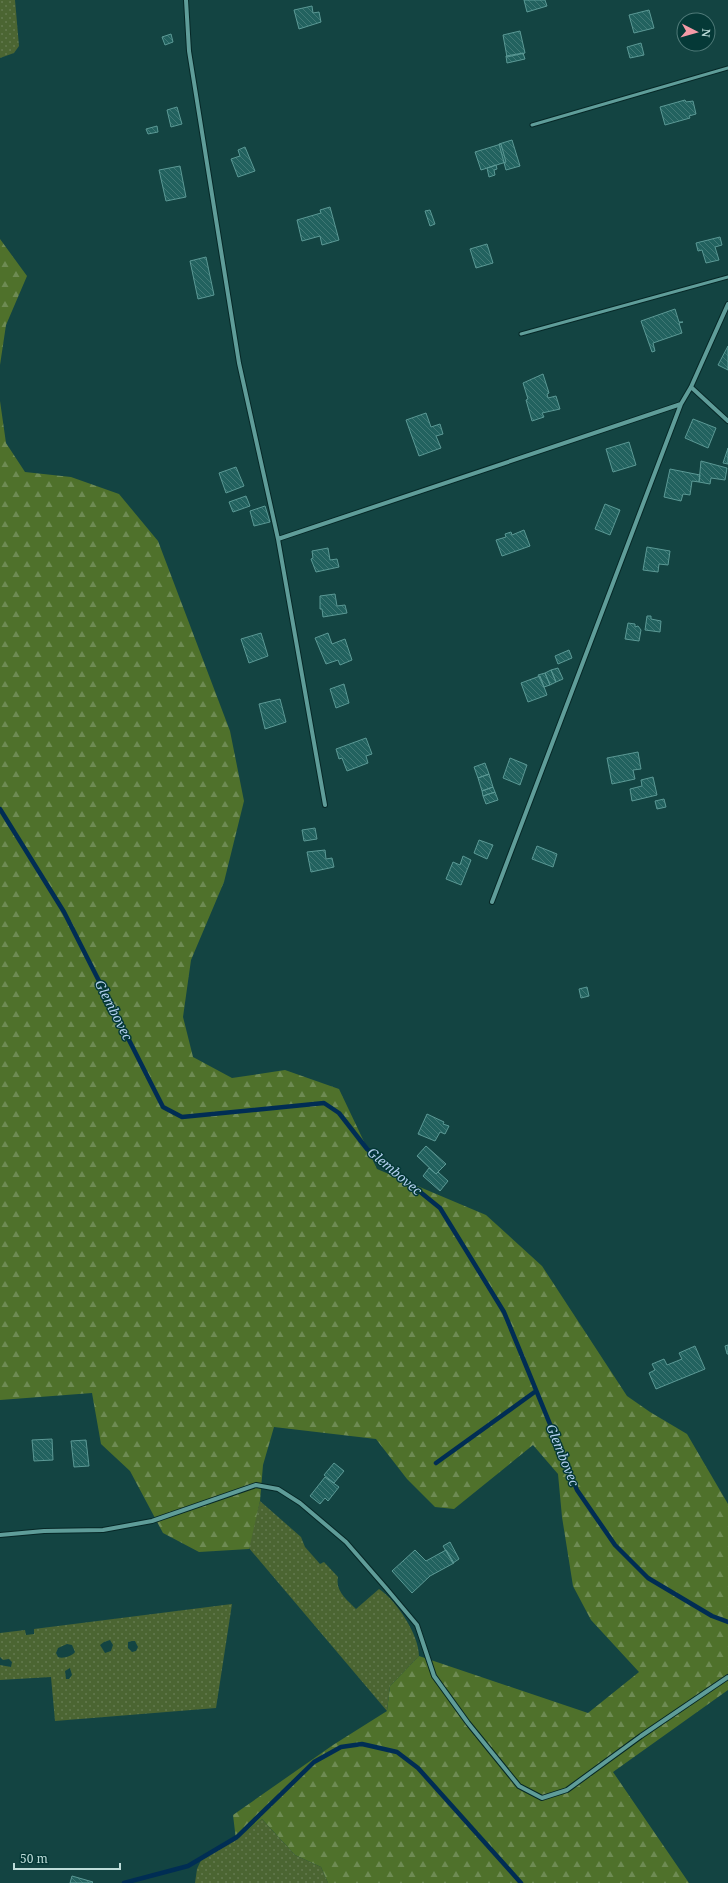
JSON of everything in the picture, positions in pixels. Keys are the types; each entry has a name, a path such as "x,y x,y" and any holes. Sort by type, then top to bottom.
{"street":[{"path":"186,0 189,51 239,363 278,539 325,805"},
{"path":"492,902 681,404 691,387 728,304"},
{"path":"691,387 728,421"},
{"path":"278,539 681,404"},
{"path":"0,1535 117,1527 152,1521 256,1485 278,1489 300,1503 346,1542 386,1588 418,1626 434,1676 468,1723 519,1786 542,1798 567,1790 728,1677"}],"lane":[{"path":"532,125 728,68"},
{"path":"521,334 728,277"}],"green space":[{"path":"0,0 15,0 19,46 14,53 0,58"},
{"path":"0,239 27,276 6,325 0,365"},
{"path":"0,401 6,443 25,472 71,477 119,494 158,541 230,731 244,801 224,882 191,960 183,1017 193,1057 232,1078 285,1070 339,1089 377,1169 486,1215 542,1266 627,1396 650,1412 687,1434 728,1504 728,1690 613,1772 689,1883 328,1883 321,1867 295,1855 262,1819 236,1840 233,1815 333,1745 387,1711 390,1686 419,1656 588,1713 639,1672 591,1620 573,1586 562,1517 558,1474 533,1445 454,1509 435,1507 407,1479 376,1439 274,1427 263,1465 260,1501 249,1549 199,1552 163,1533 130,1471 101,1444 92,1393 0,1400"},
{"path":"260,1501 301,1537 305,1547 320,1564 324,1562 338,1577 338,1587 340,1591 356,1609 379,1589 386,1594 406,1619 415,1638 419,1656 390,1686 387,1711 248,1547"},
{"path":"232,1604 216,1708 55,1721 51,1677 0,1680 0,1665 11,1667 12,1662 9,1659 3,1660 0,1657 0,1633 25,1630 26,1635 34,1634 34,1629","holes":["110,1640 113,1645 111,1651 105,1653 100,1645","135,1641 138,1647 136,1651 132,1652 128,1648 128,1642","67,1644 72,1645 75,1652 72,1655 60,1658 56,1653 58,1648","70,1668 72,1675 69,1679 66,1679 65,1671"]},
{"path":"262,1819 295,1855 321,1867 328,1883 195,1883 197,1869 203,1856 227,1845"}],"building":[{"path":"524,0 545,0 547,6 527,12"},
{"path":"312,6 313,13 319,12 321,22 299,29 294,10"},
{"path":"649,10 654,28 634,33 629,15"},
{"path":"520,31 525,53 507,57 503,35"},
{"path":"171,34 173,42 165,45 162,37"},
{"path":"641,43 644,55 630,58 627,47"},
{"path":"523,53 525,59 507,63 506,56"},
{"path":"685,100 686,102 693,101 696,114 689,116 690,118 665,125 660,107"},
{"path":"177,107 182,124 171,127 167,110"},
{"path":"157,126 158,132 148,134 146,129"},
{"path":"512,140 520,166 506,170 499,144"},
{"path":"501,144 506,162 481,170 475,152"},
{"path":"245,147 255,171 238,177 231,159 240,156 238,150"},
{"path":"496,165 497,169 494,170 495,175 489,177 487,168"},
{"path":"180,166 186,197 166,201 159,170"},
{"path":"330,207 339,240 322,245 320,236 302,241 297,220 321,213 320,210"},
{"path":"430,210 435,224 430,226 425,211"},
{"path":"720,237 722,245 715,247 719,260 706,263 702,250 698,251 696,243"},
{"path":"487,244 493,263 476,268 470,249"},
{"path":"206,257 214,295 198,299 190,261"},
{"path":"675,309 679,322 683,322 679,323 682,333 653,343 655,351 652,352 641,321"},
{"path":"728,346 728,370 718,365"},
{"path":"543,374 549,393 547,394 548,398 556,396 560,409 542,413 544,417 532,421 523,383"},
{"path":"426,413 431,427 440,424 443,434 436,436 441,448 419,456 406,420"},
{"path":"693,419 716,428 708,448 685,438"},
{"path":"629,442 636,465 613,472 606,449"},
{"path":"728,448 728,464 723,463"},
{"path":"701,461 727,468 725,480 711,478 710,484 699,482"},
{"path":"236,467 244,486 226,493 219,473"},
{"path":"670,469 700,475 699,482 692,481 690,495 683,494 681,501 664,497"},
{"path":"246,496 250,506 233,512 229,502"},
{"path":"605,504 620,510 610,535 595,529"},
{"path":"265,506 270,522 254,526 250,511"},
{"path":"524,530 530,546 502,556 496,540 506,537 505,534 511,532 512,535"},
{"path":"647,547 670,551 668,565 659,564 658,572 643,570"},
{"path":"328,548 330,560 337,559 339,567 316,572 311,559 313,558 312,551"},
{"path":"335,594 337,606 345,605 347,613 323,617 322,609 320,609 320,596"},
{"path":"647,616 651,616 651,619 661,621 660,632 645,630"},
{"path":"628,623 635,624 635,627 638,626 641,630 639,641 625,639"},
{"path":"261,633 268,656 249,663 241,639"},
{"path":"328,633 332,644 345,639 352,660 340,665 338,660 326,664 315,638"},
{"path":"569,650 572,658 558,664 555,656"},
{"path":"558,668 563,679 556,682 551,670"},
{"path":"551,670 556,682 550,685 545,673"},
{"path":"545,673 550,685 544,687 538,675"},
{"path":"540,676 547,695 528,702 521,683"},
{"path":"344,684 349,703 336,708 330,689"},
{"path":"280,699 286,722 265,729 259,704"},
{"path":"366,738 372,754 366,756 368,763 347,771 342,758 339,759 336,749"},
{"path":"638,752 641,769 633,770 635,779 612,784 607,758"},
{"path":"510,758 527,765 520,785 503,778"},
{"path":"485,763 489,774 478,778 474,767"},
{"path":"489,774 493,787 482,791 478,778"},
{"path":"653,777 657,795 632,801 630,789 642,786 641,780"},
{"path":"493,787 495,792 483,796 482,791"},
{"path":"495,792 498,800 486,804 483,796"},
{"path":"664,799 666,807 657,809 655,801"},
{"path":"315,828 317,839 304,841 302,830"},
{"path":"479,840 493,845 487,859 474,853"},
{"path":"537,846 557,854 553,867 532,859"},
{"path":"325,850 326,859 332,858 334,867 311,872 307,852"},
{"path":"463,856 471,860 461,885 446,879 453,862 460,865"},
{"path":"587,987 589,996 581,998 579,989"},
{"path":"427,1114 449,1126 445,1134 440,1132 435,1141 418,1134"},
{"path":"426,1146 446,1164 436,1174 417,1156"},
{"path":"429,1168 436,1174 438,1172 448,1181 440,1191 423,1176"},
{"path":"728,1345 728,1354 727,1354 725,1346"},
{"path":"695,1346 705,1369 656,1389 649,1373 655,1370 652,1364 664,1359 667,1365 682,1359 679,1353"},
{"path":"52,1439 53,1460 34,1461 32,1440"},
{"path":"86,1440 89,1466 74,1467 71,1441"},
{"path":"334,1463 344,1471 334,1483 324,1475"},
{"path":"325,1477 339,1487 328,1501 325,1498 320,1504 310,1496"},
{"path":"450,1542 459,1559 453,1563 443,1546"},
{"path":"415,1550 426,1561 446,1550 454,1563 430,1576 412,1593 392,1571"},
{"path":"72,1876 93,1882 70,1883"}],"waterway":[{"name":"Glembovec","path":"0,809 64,912 163,1107 182,1117 324,1103 339,1113 367,1149 440,1208 504,1312 577,1490 615,1545 648,1578 712,1616 728,1622"},
{"path":"436,1463 536,1391"},
{"path":"124,1883 188,1866 237,1837 314,1762 341,1747 362,1744 397,1752 418,1768 521,1883"}]}
